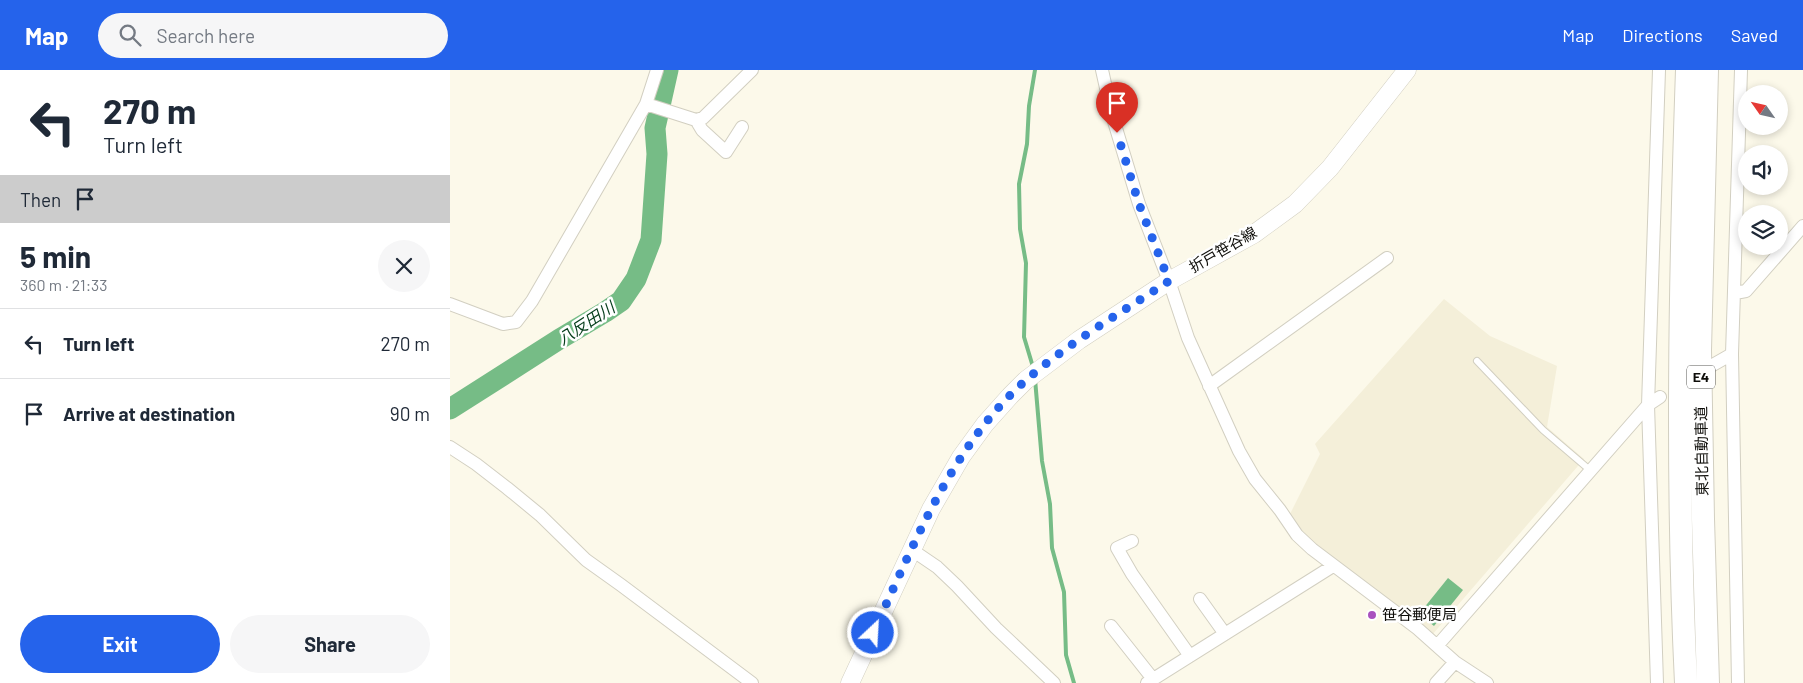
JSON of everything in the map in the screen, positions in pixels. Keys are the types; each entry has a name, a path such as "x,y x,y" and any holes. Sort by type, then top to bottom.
{"highway":[{"name":"東北自動車道","path":"1686,683 1683,593 1681,295 1687,70"},
{"name":"東北自動車道","path":"1707,70 1700,350 1708,683"}],"main road":[{"name":"折戸笹谷線","path":"850,683 931,509 961,458 985,424 1010,396 1026,380 1079,340 1169,281 1254,234 1295,204 1330,168 1407,70"}],"street":[{"path":"450,304 503,324 516,322 532,301 646,104 657,70"},
{"path":"646,104 696,120 703,118 752,70"},
{"path":"1102,70 1112,115 1139,204 1169,281 1188,338 1239,451 1255,479 1297,535 1333,566 1418,629 1455,662 1487,683"},
{"path":"1657,683 1648,405 1659,70"},
{"path":"1738,683 1732,354 1741,70"},
{"path":"696,120 702,130 726,152 742,127"},
{"path":"1735,293 1746,291 1803,226"},
{"path":"1209,386 1387,258"},
{"path":"1711,366 1732,354"},
{"path":"1437,646 1648,405 1660,397"},
{"path":"450,447 476,464 540,515 586,560 752,683"},
{"path":"1132,541 1117,548 1132,574 1190,656"},
{"path":"912,550 937,567 958,586 996,628 1054,683"},
{"path":"1111,626 1150,681 1333,566"},
{"path":"1200,599 1225,634"},
{"path":"1436,683 1455,662"}],"lane":[{"path":"1477,361 1543,430 1591,471"}],"shaded area":[{"path":"1444,299 1490,336 1557,366 1547,427 1584,459 1432,635 1314,545 1289,516 1320,454 1315,444"},
{"path":"1448,578 1463,590 1434,626 1419,614"}],"waterway":[{"name":"八反田川","path":"450,409 621,301 636,279 651,240 657,154 655,128 668,70"},
{"path":"1033,367 1024,337 1026,263 1020,229 1019,184 1027,144 1029,106 1035,70"},
{"path":"1035,379 1042,461 1050,504 1052,548 1064,592 1066,655 1074,683"}],"place":[{"name":"笹谷郵便局","path":"1372,615"}],"route":[{"path":"873,633 931,509 961,458 985,424 1026,380 1079,340 1169,281 1139,204 1117,133"}]}
